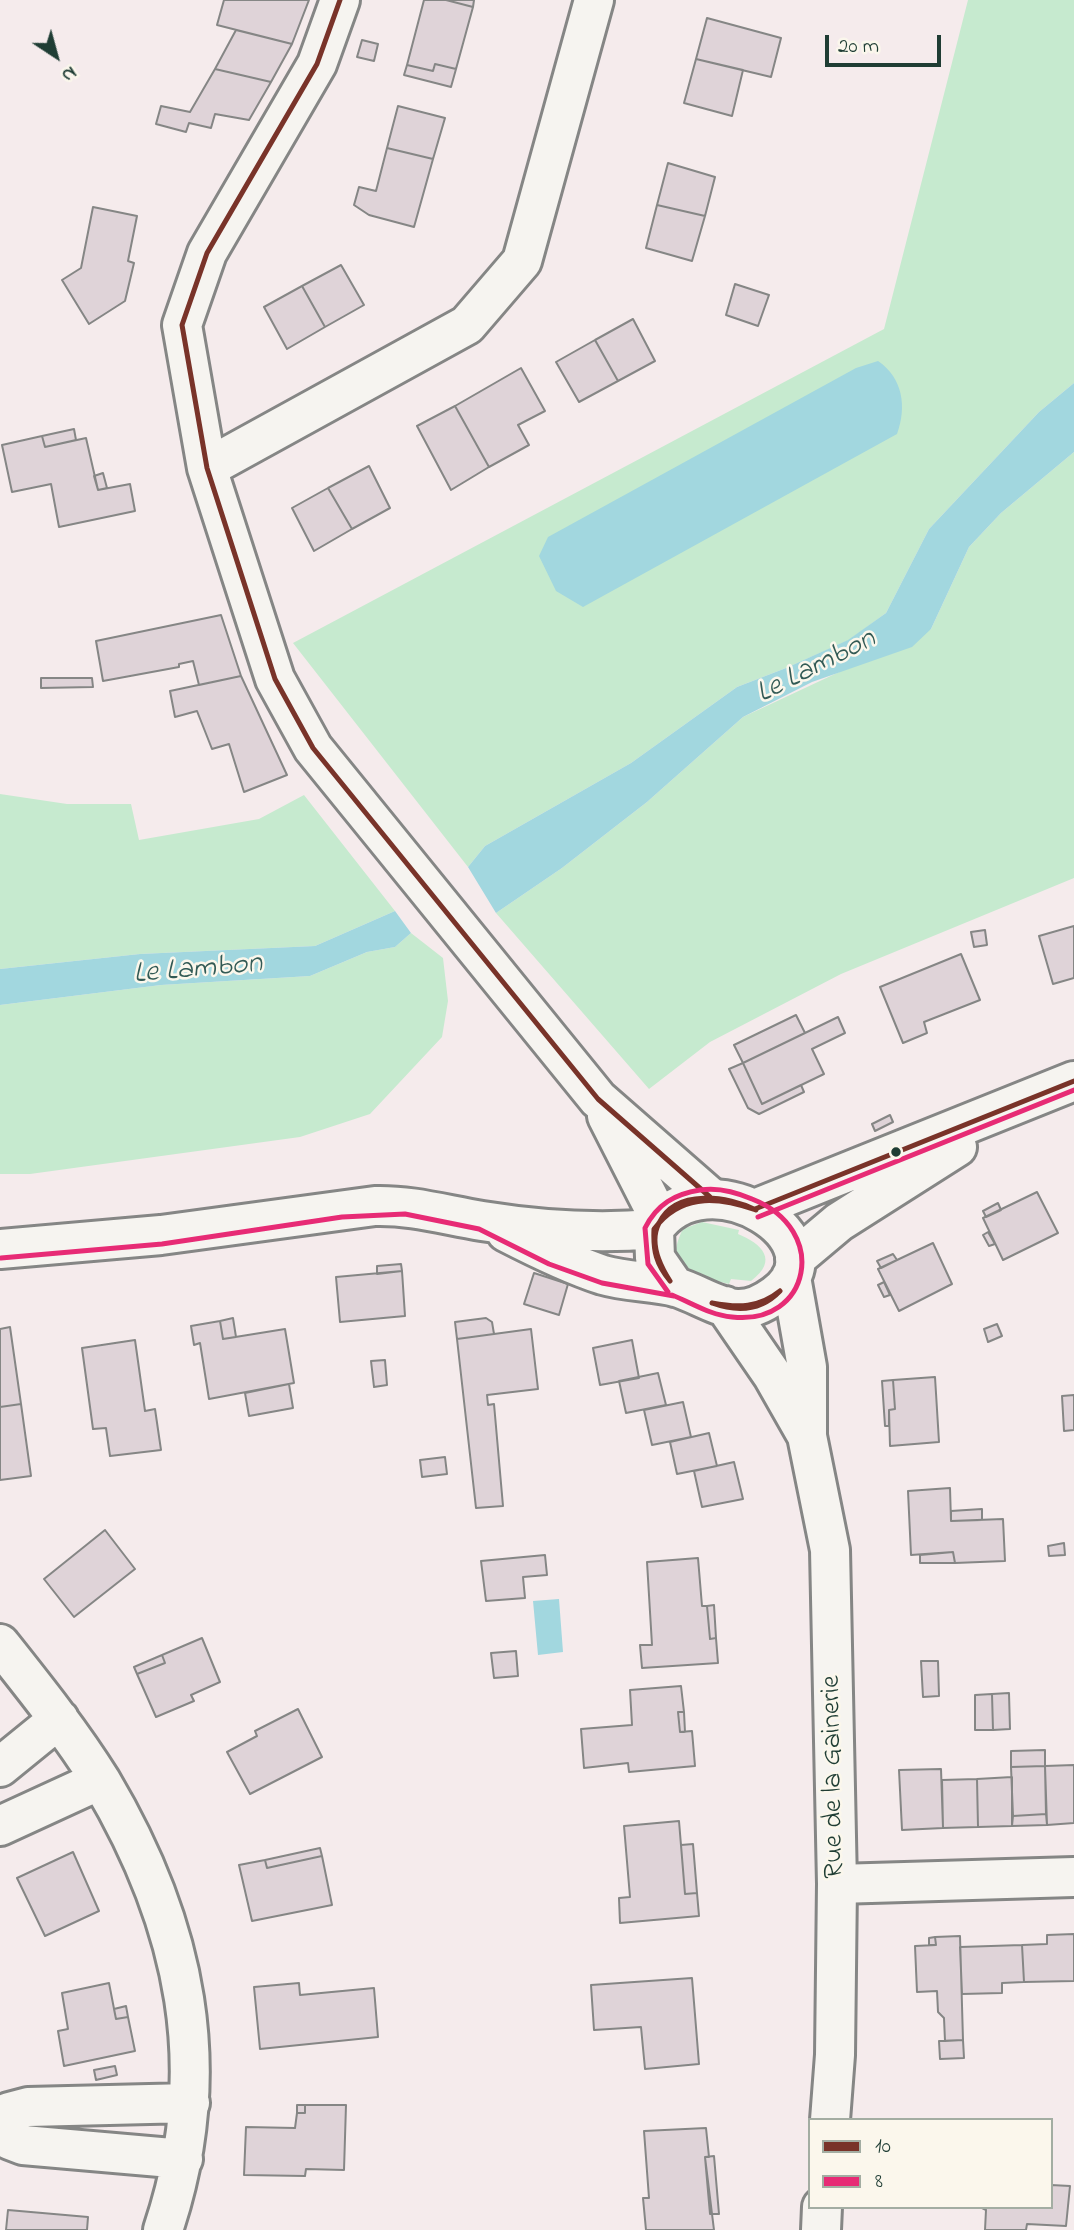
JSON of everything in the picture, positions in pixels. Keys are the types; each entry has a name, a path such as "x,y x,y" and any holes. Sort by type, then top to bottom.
{"street":[{"path":"340,0 317,64 207,253 183,325 207,468 275,679 313,748 598,1099 710,1198"},
{"path":"207,468 467,325 522,261 594,0"},
{"path":"755,1209 1074,1081"},
{"path":"598,1099 657,1224 655,1258 675,1287"},
{"path":"482,1221 552,1256 604,1275 646,1285 675,1287 725,1306 745,1309 765,1303 780,1292 793,1268 839,1222 942,1158 1010,1108"},
{"path":"0,1250 161,1235 375,1206 406,1205 482,1221 586,1232 657,1224 690,1201 710,1198 755,1209 778,1223 793,1246 793,1268"},
{"name":"Rue de la Gainerie","path":"793,1268 807,1367 807,1436 830,1550 837,1884 835,2055 830,2118"},
{"name":"Rue de la Gainerie","path":"725,1306 773,1376 807,1436"},
{"path":"0,1644 59,1719 100,1780 150,1877 171,1939 185,1996 192,2056 183,2160 163,2230"},
{"path":"0,1767 59,1719"},
{"path":"0,1826 100,1780"},
{"path":"837,1884 1074,1877"},
{"path":"183,2160 23,2145 10,2140 2,2131 2,2119 9,2112 28,2107 190,2103"},
{"path":"821,2230 822,2209"}],"green space":[{"path":"968,0 1074,0 1074,383 1039,412 929,529 886,613 849,640 737,687 631,763 485,846 468,867 293,643 884,329"},
{"path":"1074,452 1074,878 841,974 710,1042 649,1089 496,913 562,868 647,802 743,717 931,629 969,547 1001,513"},
{"path":"0,794 67,804 131,804 139,840 259,819 304,795 395,911 315,946 140,954 0,969"},
{"path":"411,933 443,958 448,1001 442,1037 370,1114 300,1137 30,1174 0,1174 0,1005 161,985 310,976 367,952 395,947"},
{"path":"702,1222 739,1230 738,1234 760,1248 766,1260 751,1281 731,1279 729,1284 705,1278 679,1263 677,1243 683,1229"}],"water":[{"path":"878,361 893,376 901,394 902,414 897,434 583,607 556,591 539,556 548,537 856,368"},
{"name":"Le Lambon","path":"1074,383 1074,452 1001,513 969,547 931,629 912,647 812,682 743,717 647,802 562,868 496,913 468,867 485,846 631,763 737,687 848,640 886,613 929,529 1039,412"},
{"name":"Le Lambon","path":"395,911 411,933 395,947 367,952 310,976 161,985 0,1005 0,969 140,954 315,946"},
{"path":"559,1599 563,1652 538,1655 533,1601"}],"building":[{"path":"224,0 309,0 292,44 217,25"},
{"path":"424,0 446,0 473,7 456,69 435,64 433,71 407,65"},
{"path":"446,0 474,0 473,7"},
{"path":"707,18 781,38 771,77 696,59"},
{"path":"236,30 292,44 271,82 215,69"},
{"path":"362,40 378,44 374,61 357,57"},
{"path":"696,59 743,70 732,116 684,103"},
{"path":"435,64 456,69 451,87 404,75 407,65 433,71"},
{"path":"215,69 271,82 249,120 215,114 211,128 189,123 186,132 156,124 161,106 190,112"},
{"path":"398,106 445,118 433,159 387,148"},
{"path":"387,148 433,159 414,227 369,215 354,205 359,187 376,191"},
{"path":"668,163 715,177 705,216 657,205"},
{"path":"657,205 705,216 692,261 646,248"},
{"path":"93,207 137,216 128,261 134,263 125,301 89,324 62,280 81,268"},
{"path":"341,265 364,305 325,327 302,286"},
{"path":"735,284 769,295 758,326 726,315"},
{"path":"302,286 325,327 287,349 264,307"},
{"path":"633,319 655,361 618,381 595,340"},
{"path":"595,340 618,381 579,402 556,362"},
{"path":"521,368 545,411 518,425 529,445 489,467 455,406"},
{"path":"455,406 489,467 451,490 417,426"},
{"path":"74,429 76,440 45,447 42,436"},
{"path":"42,436 45,447 86,438 98,490 130,484 135,511 59,527 51,484 12,492 2,445"},
{"path":"369,466 390,508 352,529 328,488"},
{"path":"103,473 107,488 98,490 94,476"},
{"path":"328,488 352,529 314,551 292,508"},
{"path":"221,615 241,676 199,685 193,661 179,664 179,667 103,681 96,641"},
{"path":"241,676 287,775 244,792 229,744 212,749 197,711 175,717 170,691"},
{"path":"41,678 92,678 93,687 41,688"},
{"path":"1074,926 1074,978 1053,984 1039,936"},
{"path":"985,930 987,945 974,947 971,932"},
{"path":"961,954 980,1000 924,1022 927,1033 903,1043 880,987"},
{"path":"796,1015 805,1033 743,1063 734,1045"},
{"path":"838,1017 845,1033 812,1049 824,1074 762,1104 743,1063"},
{"path":"743,1063 762,1104 801,1085 804,1092 759,1114 748,1108 729,1069"},
{"path":"890,1115 893,1122 875,1131 872,1124"},
{"path":"1037,1192 1058,1233 1003,1260 983,1218"},
{"path":"998,1203 1001,1210 986,1217 983,1211"},
{"path":"988,1232 995,1244 989,1246 983,1235"},
{"path":"933,1243 952,1284 899,1311 878,1269"},
{"path":"893,1254 897,1260 881,1268 877,1261"},
{"path":"401,1264 402,1271 377,1274 377,1266"},
{"path":"402,1271 405,1316 340,1322 336,1277"},
{"path":"534,1273 568,1284 559,1315 524,1304"},
{"path":"884,1282 890,1295 884,1297 878,1285"},
{"path":"233,1318 236,1337 223,1339 220,1321"},
{"path":"486,1318 492,1322 494,1334 457,1339 455,1322"},
{"path":"220,1321 223,1339 285,1329 294,1383 209,1399 200,1343 194,1345 191,1326"},
{"path":"997,1324 1002,1336 988,1342 984,1329"},
{"path":"10,1327 21,1404 0,1407 0,1329"},
{"path":"531,1329 538,1389 487,1395 488,1405 494,1404 503,1506 476,1508 457,1339"},
{"path":"135,1340 145,1411 155,1409 161,1450 110,1456 106,1428 93,1429 82,1348"},
{"path":"632,1340 639,1378 600,1385 593,1348"},
{"path":"385,1360 387,1385 374,1387 371,1361"},
{"path":"658,1373 666,1405 626,1413 619,1381"},
{"path":"935,1377 939,1442 890,1446 889,1410 895,1409 893,1380"},
{"path":"893,1380 895,1409 889,1410 889,1426 885,1426 882,1381"},
{"path":"289,1384 293,1408 249,1416 245,1393"},
{"path":"1074,1395 1074,1430 1064,1431 1062,1396"},
{"path":"683,1402 691,1437 652,1445 644,1410"},
{"path":"21,1404 31,1476 0,1480 0,1407"},
{"path":"709,1433 717,1466 677,1474 670,1442"},
{"path":"445,1457 447,1474 422,1477 420,1460"},
{"path":"734,1462 743,1499 702,1507 694,1471"},
{"path":"950,1488 951,1521 1003,1519 1005,1561 955,1563 953,1552 911,1555 908,1491"},
{"path":"982,1509 982,1520 951,1521 951,1511"},
{"path":"105,1530 135,1569 74,1617 44,1579"},
{"path":"1064,1543 1065,1555 1049,1556 1048,1546"},
{"path":"953,1552 955,1563 920,1563 920,1555"},
{"path":"545,1555 547,1575 523,1577 525,1598 486,1601 481,1561"},
{"path":"698,1558 702,1606 707,1606 710,1639 716,1638 718,1663 642,1668 640,1645 652,1645 647,1562"},
{"path":"714,1605 716,1638 710,1639 707,1606"},
{"path":"202,1638 220,1682 191,1695 194,1701 156,1717 137,1674 165,1663 162,1655"},
{"path":"516,1651 518,1676 494,1678 491,1653"},
{"path":"162,1655 165,1663 137,1674 134,1667"},
{"path":"921,1661 938,1661 939,1696 923,1697"},
{"path":"681,1686 684,1712 678,1712 680,1732 692,1731 695,1766 629,1772 628,1763 584,1768 581,1729 632,1725 630,1690"},
{"path":"1009,1693 1010,1729 993,1730 992,1694"},
{"path":"992,1694 993,1730 975,1730 975,1695"},
{"path":"298,1709 322,1757 250,1794 227,1752 257,1736 255,1731"},
{"path":"678,1712 684,1712 685,1732 680,1732"},
{"path":"1045,1750 1045,1766 1011,1767 1011,1751"},
{"path":"1074,1765 1074,1823 1047,1825 1045,1766"},
{"path":"1045,1766 1046,1814 1013,1816 1011,1767"},
{"path":"941,1769 943,1828 902,1830 899,1770"},
{"path":"1012,1777 1012,1826 978,1827 977,1779"},
{"path":"977,1779 978,1827 943,1828 942,1780"},
{"path":"1046,1814 1047,1825 1012,1826 1013,1816"},
{"path":"679,1821 685,1894 697,1893 699,1916 620,1923 619,1898 630,1897 624,1826"},
{"path":"693,1844 697,1893 685,1894 681,1845"},
{"path":"320,1848 322,1856 267,1868 265,1860"},
{"path":"73,1852 99,1911 45,1936 17,1878"},
{"path":"322,1856 332,1905 252,1921 239,1865 265,1860 267,1868"},
{"path":"1074,1934 1074,1981 1024,1982 1022,1945 1047,1944 1047,1935"},
{"path":"960,1936 963,2040 945,2041 944,2018 938,2012 937,1991 917,1992 915,1946 936,1945 935,1937"},
{"path":"935,1937 936,1945 929,1945 929,1938"},
{"path":"1022,1945 1024,1982 1002,1983 1002,1993 962,1994 960,1947"},
{"path":"692,1978 699,2064 645,2069 641,2027 594,2030 591,1985"},
{"path":"109,1983 116,2019 128,2017 135,2051 64,2066 58,2031 68,2029 62,1993"},
{"path":"299,1983 300,1995 374,1988 378,2037 260,2049 254,1987"},
{"path":"126,2006 128,2017 116,2019 114,2009"},
{"path":"963,2040 964,2058 940,2059 939,2041"},
{"path":"115,2066 117,2075 96,2080 94,2070"},
{"path":"297,2105 305,2105 305,2113 297,2113"},
{"path":"305,2105 346,2105 344,2170 306,2169 305,2176 244,2175 246,2127 295,2128 297,2113 305,2113"},
{"path":"706,2128 709,2157 705,2157 714,2230 646,2230 643,2198 649,2198 644,2131"},
{"path":"714,2156 719,2214 710,2214 705,2157"},
{"path":"1053,2185 1070,2186 1066,2226 1027,2224 1026,2230 985,2230 984,2209 1053,2209"},
{"path":"8,2210 88,2217 87,2230 6,2230"}],"transit line":[{"name":"10","path":"340,0 317,64 207,253 182,325 207,468 275,679 313,748 598,1099 710,1197"},
{"name":"10","path":"755,1209 1074,1081"},
{"name":"8","path":"758,1217 1074,1090"},
{"name":"8","path":"668,1292 648,1264 645,1228 655,1212 675,1197 707,1189 733,1192 777,1213 793,1232 801,1252 801,1273 793,1292 779,1307 758,1316 732,1317 709,1311 672,1295"},
{"name":"10","path":"659,1223 677,1204 703,1198 731,1201 756,1210"},
{"name":"10","path":"659,1223 669,1213 681,1207 704,1201 730,1203 756,1210"},
{"name":"8","path":"1,1258 162,1244 342,1217 405,1214 479,1229 549,1264 602,1283 674,1296"},
{"name":"10","path":"659,1223 655,1245 670,1281"},
{"name":"10","path":"659,1223 654,1229 655,1251 661,1269 670,1281"},
{"name":"10","path":"712,1303 731,1306 756,1304 780,1291"},
{"name":"10","path":"712,1303 730,1308 748,1308 765,1303 780,1291"}]}
